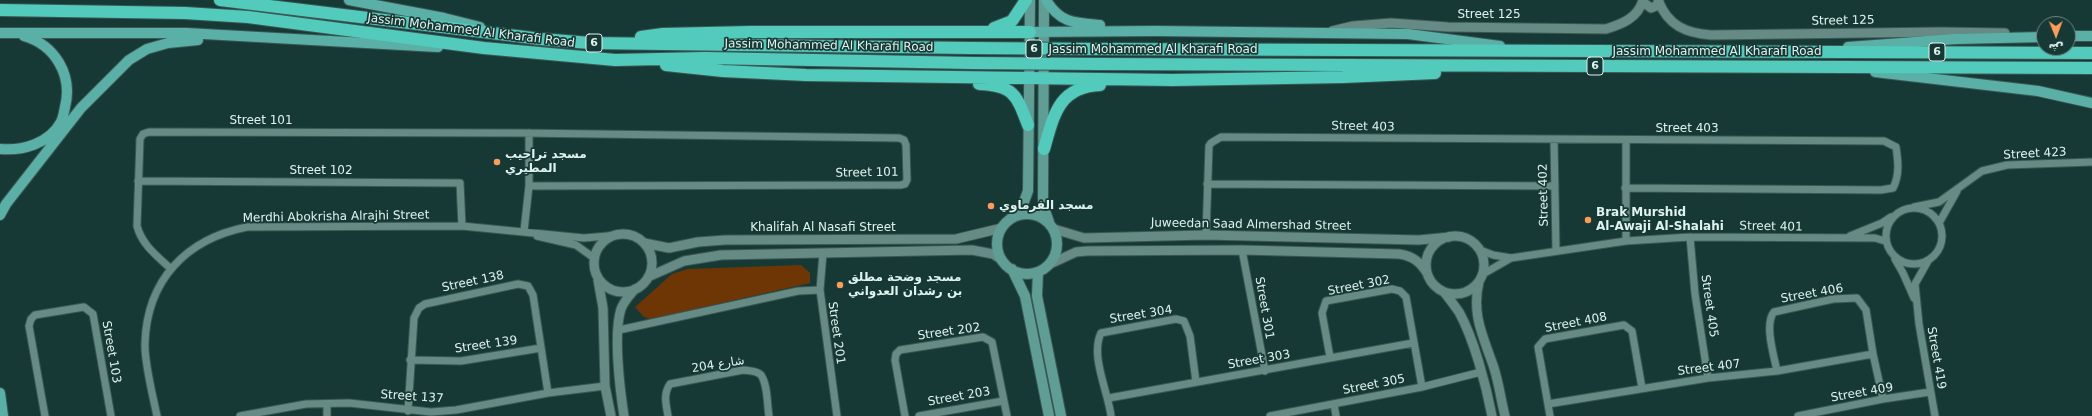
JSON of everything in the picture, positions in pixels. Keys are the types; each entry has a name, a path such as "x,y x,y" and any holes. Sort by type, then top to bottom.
{"highway":[{"name":"Jassim Mohammed Al Kharafi Road","path":"220,0 590,43 1098,50 2092,53"},
{"path":"976,31 995,27 1012,21 1026,0"},
{"name":"Jassim Mohammed Al Kharafi Road","path":"0,10 185,13 248,17 484,48 615,60 705,58 1098,64 2092,68"},
{"path":"590,43 663,34 976,31 1030,32"},
{"path":"615,60 723,71 806,75 1173,80 1343,77 1557,66"},
{"path":"852,75 889,81 990,84 1008,89 1019,102 1028,126"},
{"path":"1044,149 1054,116 1064,98 1076,90 1089,85 1173,80"}],"main road":[{"path":"349,0 444,18 511,35"},
{"path":"1030,0 1028,191 1022,207 1002,228 997,244 1002,260 1012,269 1025,296 1050,416"},
{"path":"1045,0 1057,15 1073,23 1156,31"},
{"path":"1012,269 1025,273 1038,272 1050,264 1057,247 1044,208 1045,0"},
{"path":"1030,32 1156,31 1408,34 1540,51"},
{"path":"2,33 186,33 394,46 484,48"},
{"path":"0,149 25,148 40,142 51,134 61,122 66,102 67,86 64,70 45,46 36,40 2,33"},
{"path":"1781,52 1956,39 2036,36"},
{"path":"2076,36 2092,36"},
{"path":"0,215 6,204 81,108 110,76 135,56 154,47 188,40 304,40"},
{"path":"1836,67 2038,90 2092,104"},
{"path":"1014,217 1032,214 1051,226"},
{"path":"1038,272 1037,296 1061,416"},
{"path":"0,393 3,416"}],"street":[{"path":"1643,1 1651,8 1656,6 1659,1"},
{"name":"Street 125","path":"1323,33 1353,26 1391,23 1448,27 1606,29 1629,21 1643,1"},
{"name":"Street 125","path":"1659,1 1664,12 1676,25 1692,33 1711,35 1941,32 2036,36"},
{"name":"Street 101","path":"171,269 147,246 139,236 137,226 140,139 143,134 149,132 529,133 899,138 904,140 906,145 907,180 905,184 901,185 529,186"},
{"path":"524,231 529,186 529,133"},
{"name":"Street 403","path":"1206,235 1209,146 1211,142 1221,137 1884,141 1896,146 1897,180 1893,188 1881,190 1625,188"},
{"name":"Street 402","path":"1554,140 1556,250"},
{"path":"1626,140 1626,241"},
{"name":"Street 423","path":"1914,207 1939,202 1982,171 2007,165 2092,162"},
{"name":"Street 102","path":"138,181 460,183 462,226"},
{"path":"1207,184 1555,186"},
{"name":"Street 423","path":"1939,223 1960,186"},
{"path":"1914,207 1924,209 1933,215 1939,223 1942,233 1941,244 1936,254 1928,261 1917,265 1904,263 1893,256 1885,241 1886,228 1893,216 1902,210 1914,207"},
{"name":"Street 401","path":"1841,239 1882,224 1893,216"},
{"name":"Merdhi Abokrisha Alrajhi Street","path":"157,416 145,345 147,324 156,294 171,269 191,250 225,231 247,227 462,226 584,238 619,235"},
{"name":"Juweedan Saad Almershad Street","path":"1051,226 1070,235 1084,238 1206,235 1419,240 1450,237"},
{"name":"Khalifah Al Nasafi Street","path":"644,244 669,248 698,242 725,240 956,239 1002,228"},
{"name":"Merdhi Abokrisha Alrajhi Street","path":"524,231 545,239 576,245 594,258"},
{"path":"597,276 609,289 627,292 635,289 643,284 648,277 652,260 649,251 644,244 632,236 619,235 608,239 599,247 594,258 597,276 603,308 605,386 611,416"},
{"path":"1481,278 1472,289 1463,293 1453,294 1444,292 1436,287 1427,273 1427,257 1430,250 1435,244 1450,237 1467,238 1480,250 1483,257 1481,278 1475,301 1477,314 1494,370 1505,416"},
{"name":"Street 401","path":"1480,250 1493,255 1511,258 1556,250 1626,241 1690,237 1875,238 1885,241"},
{"name":"Street 405","path":"1690,237 1695,294 1708,378"},
{"path":"901,253 905,246 902,240"},
{"path":"915,240 911,247 915,253"},
{"name":"Khalifah Al Nasafi Street","path":"648,277 684,261 720,255 915,253 972,250 993,254 1002,260"},
{"name":"Juweedan Saad Almershad Street","path":"1050,264 1076,252 1087,251 1242,250 1408,255 1420,262 1427,273"},
{"name":"Street 301","path":"1242,250 1265,370"},
{"name":"Street 201","path":"824,253 820,290 837,416"},
{"name":"Street 419","path":"1893,256 1904,273 1916,304"},
{"name":"Street 401","path":"1481,278 1511,258"},
{"name":"Street 419","path":"1928,261 1915,284 1916,304 1935,416"},
{"name":"Street 138","path":"408,411 410,360 414,318 419,308 426,304 518,284 528,286 533,295 548,393"},
{"path":"624,416 619,385 619,330 621,309 635,289"},
{"name":"Street 302","path":"1330,358 1322,314 1326,301 1392,289 1400,291 1406,297 1413,343 1422,386"},
{"path":"619,330 798,291 820,290"},
{"path":"1444,292 1458,311 1466,328 1481,372 1492,416"},
{"name":"Street 406","path":"1777,371 1769,325 1770,317 1774,312 1833,299 1857,298 1866,310 1873,354 1883,399"},
{"name":"Street 103","path":"45,416 29,326 31,319 35,315 84,307 93,314 111,416"},
{"name":"Street 304","path":"1111,416 1109,398 1097,355 1097,342 1102,333 1176,319 1184,321 1190,336 1196,382"},
{"name":"Street 408","path":"1550,416 1538,347 1540,342 1545,338 1624,325 1632,332 1642,388"},
{"name":"Street 202","path":"905,416 895,360 896,354 900,350 983,337 988,338 992,342 1007,416"},
{"name":"Street 303","path":"1109,398 1413,343"},
{"name":"Street 139","path":"410,360 461,361 541,348"},
{"name":"Street 407","path":"1548,404 1708,378 1777,371 1873,354"},
{"name":"شارع 204","path":"668,416 665,399 666,390 670,384 743,370 754,371 761,375 769,416"},
{"name":"Street 305","path":"1270,416 1422,386 1481,372"},
{"name":"Street 137","path":"240,416 306,404 354,403 408,411 456,413 548,393 605,386"},
{"name":"Street 409","path":"1798,416 1883,399 1930,392"},
{"name":"Street 203","path":"919,416 1003,400"},
{"path":"327,404 327,416"},
{"path":"1334,404 1336,416"}],"shaded area":[{"path":"801,265 810,273 810,283 650,319 644,317 635,307 672,274 688,269"}],"place":[{"name":"مسجد تراحيب المطيري","path":"497,162"},
{"name":"مسجد الفرماوي","path":"991,206"},
{"name":"Brak Murshid Al-Awaji Al-Shalahi","path":"1588,220"},
{"name":"مسجد وضحة مطلق بن رشدان العدواني","path":"840,285"}]}
